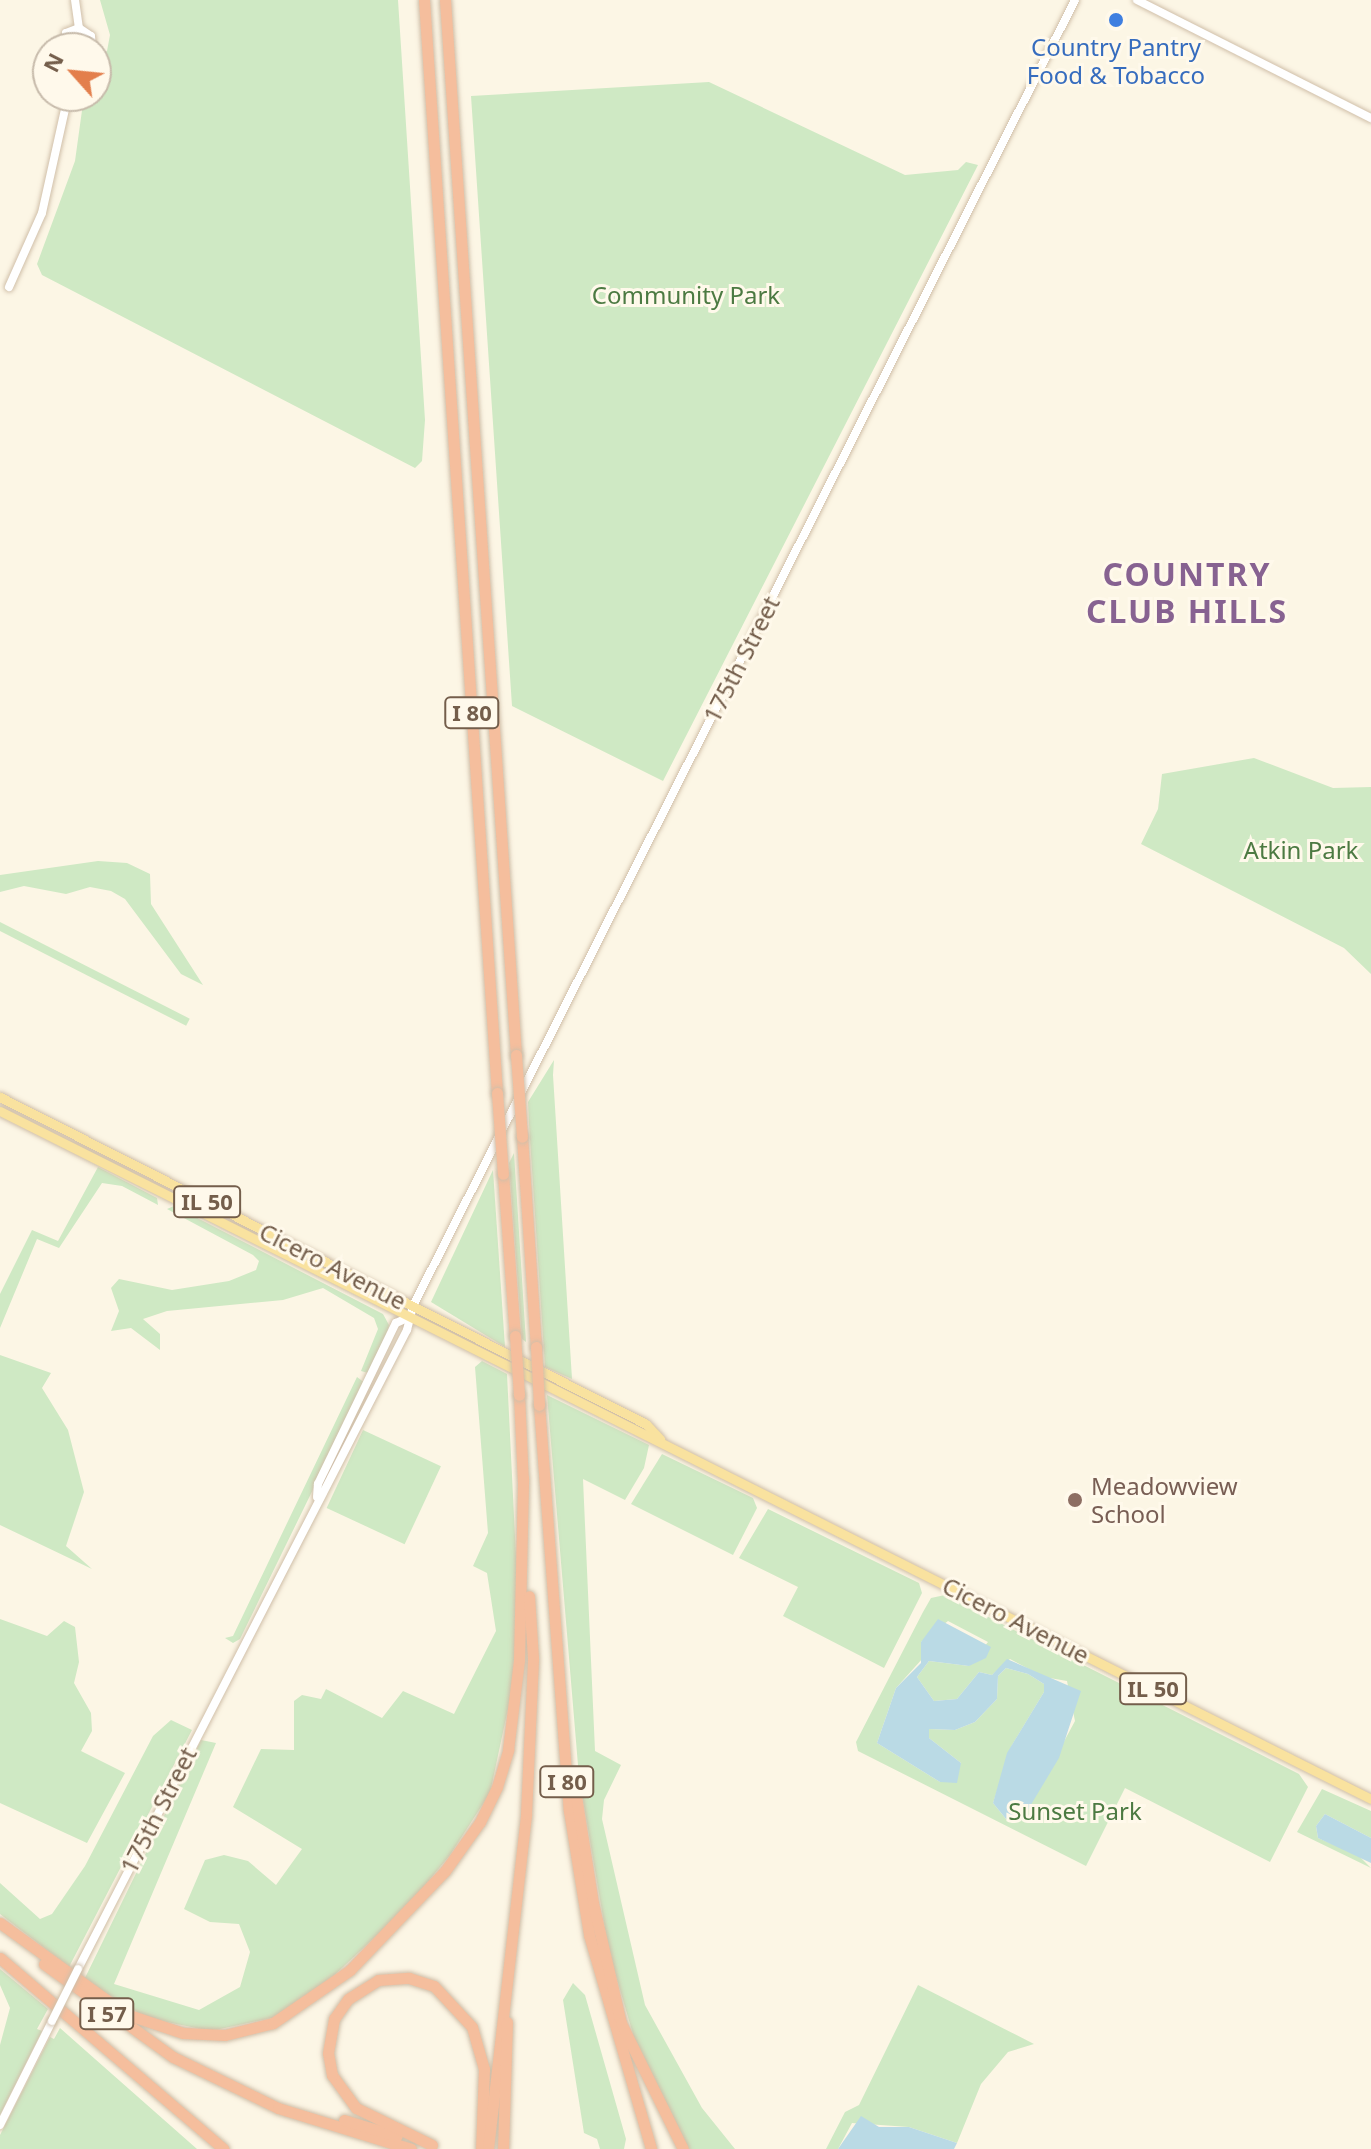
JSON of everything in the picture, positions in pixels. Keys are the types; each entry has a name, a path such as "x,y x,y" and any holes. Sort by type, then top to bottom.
{"highway":[{"name":"I 80","path":"424,0 519,1395 533,1658 526,1814 488,2149"},
{"name":"I 80","path":"445,0 560,1718 589,1935 651,2149"},
{"path":"0,1923 126,2014 183,2033 225,2035 273,2023 350,1970 445,1871 480,1822 497,1787 508,1750 519,1660 523,1478"},
{"path":"560,1718 569,1738 593,1903 621,2023 683,2149"},
{"name":"I 57","path":"0,1929 100,2010 173,2057 225,2082 438,2147"},
{"name":"I 57","path":"0,1958 171,2102 234,2149"},
{"path":"438,2147 356,2108 332,2075 328,2053 334,2019 348,1999 378,1980 409,1978 434,1986 472,2027 484,2069 481,2149"},
{"path":"503,2149 508,2030 504,2002"},
{"path":"225,2082 278,2108 411,2149"},
{"path":"171,2102 224,2149"}],"main road":[{"path":"75,0 79,28 85,32"},
{"name":"175th Street","path":"0,2125 317,1497 318,1484 396,1323 407,1318 1075,0"},
{"path":"1137,0 1371,118"},
{"path":"69,32 79,28"},
{"path":"9,287 42,213 64,112"},
{"name":"Cicero Avenue","path":"0,1097 646,1424 661,1441"},
{"name":"Cicero Avenue","path":"0,1111 640,1436 661,1441 1371,1799"},
{"path":"80,1152 86,1141"}],"green space":[{"path":"100,0 398,0 425,420 422,461 415,468 42,275 37,264 75,161 82,112 112,112 112,32 109,32"},
{"name":"Community Park","path":"709,82 905,175 958,170 966,162 978,165 663,781 512,706 471,96"},
{"name":"Atkin Park","path":"1254,758 1333,788 1371,787 1371,974 1344,948 1141,844 1158,809 1162,774"},
{"path":"98,861 127,863 150,874 151,904 203,985 181,974 125,899 111,891 90,887 66,894 24,886 0,892 0,875"},
{"path":"0,922 190,1019 186,1026 0,931"},
{"path":"554,1060 572,1379 545,1367 529,1124 528,1102"},
{"path":"514,1153 526,1342 522,1339 509,1163"},
{"path":"98,1167 157,1198 158,1205 122,1186 102,1183 59,1248 37,1239 0,1328 0,1294 32,1230 58,1241"},
{"path":"493,1170 505,1347 431,1302"},
{"path":"174,1206 383,1314 389,1325 386,1341 368,1373 361,1371 378,1329 374,1318 323,1288 283,1300 167,1311 143,1319 160,1334 160,1350 131,1328 111,1331 119,1311 111,1288 119,1279 172,1290 229,1281 256,1270 259,1261 253,1255 167,1209"},
{"path":"0,1355 51,1373 42,1388 68,1430 84,1492 66,1546 92,1569 0,1525"},
{"path":"482,1361 507,1374 518,1597 512,1690 490,1793 450,1855 406,1908 327,1982 276,2017 211,2031 147,2018 84,1980 201,1740 216,1743 114,1984 199,2010 240,1987 250,1952 239,1924 210,1922 184,1909 205,1860 224,1855 248,1861 276,1885 302,1849 233,1807 261,1749 294,1750 294,1701 302,1695 321,1699 326,1689 382,1718 403,1691 454,1714 496,1631 487,1573 473,1566 488,1533 475,1367"},
{"path":"357,1377 365,1383 240,1639 233,1643 225,1638 233,1636"},
{"path":"547,1395 649,1445 644,1468 625,1500 583,1479 595,1751 621,1765 604,1800 602,1819 645,2005 702,2108 735,2149 687,2149 640,2058 609,1952 579,1777"},
{"path":"363,1430 441,1466 405,1544 327,1508"},
{"path":"662,1454 753,1498 757,1508 733,1555 631,1504"},
{"path":"768,1509 919,1583 922,1593 884,1668 783,1616 798,1587 739,1558"},
{"name":"Sunset Park","path":"945,1595 1299,1774 1308,1787 1270,1862 1125,1788 1086,1866 858,1751 856,1742 931,1598","holes":["948,1621 988,1642 969,1666 929,1661 917,1677 934,1701 957,1699 979,1672 992,1675 1010,1659 1044,1677 1067,1681 1075,1721 1023,1818 1006,1819 993,1803 1012,1745 1044,1692 1044,1684 1028,1674 1006,1668 998,1676 997,1699 975,1722 955,1730 929,1729 929,1738 961,1763 940,1782 877,1743 896,1688 923,1658 921,1642"]},
{"path":"0,1619 47,1636 64,1621 75,1627 79,1662 74,1683 91,1713 92,1731 81,1751 125,1773 87,1843 0,1803"},
{"path":"171,1720 192,1730 69,1967 0,1914 0,1883 40,1919 52,1914 85,1866 153,1736"},
{"path":"1322,1789 1371,1811 1371,1838 1325,1814 1316,1826 1318,1838 1358,1855 1371,1868 1297,1832"},
{"path":"0,1969 48,2009 37,2029 42,2031 0,2115 0,2045 10,2008 0,1985"},
{"path":"573,1983 585,1995 626,2139 624,2149 600,2149 597,2139 584,2133 563,2000"},
{"path":"918,1985 1034,2044 1008,2052 981,2084 957,2143 909,2127 852,2123 838,2149 826,2149 845,2112 859,2105"},
{"path":"60,2028 197,2149 0,2149 0,2135 50,2037 54,2039"}],"water":[{"path":"938,1619 991,1647 986,1658 969,1666 929,1661 917,1677 934,1701 957,1699 979,1672 992,1675 1007,1659 1081,1691 1059,1758 1023,1818 1006,1819 993,1803 1007,1753 1044,1692 1044,1684 1028,1674 1006,1668 998,1676 997,1699 975,1722 955,1730 929,1729 929,1738 961,1763 957,1783 940,1782 877,1743 896,1688 921,1663 921,1642"},
{"path":"1325,1814 1371,1838 1371,1863 1318,1838 1316,1826"},
{"path":"861,2116 879,2127 909,2127 957,2143 954,2149 838,2149"}],"place":[{"name":"Country Pantry Food & Tobacco","path":"1116,20"},
{"name":"Meadowview School","path":"1075,1500"}],"district":[{"name":"COUNTRY CLUB HILLS","path":"1187,594"}]}
